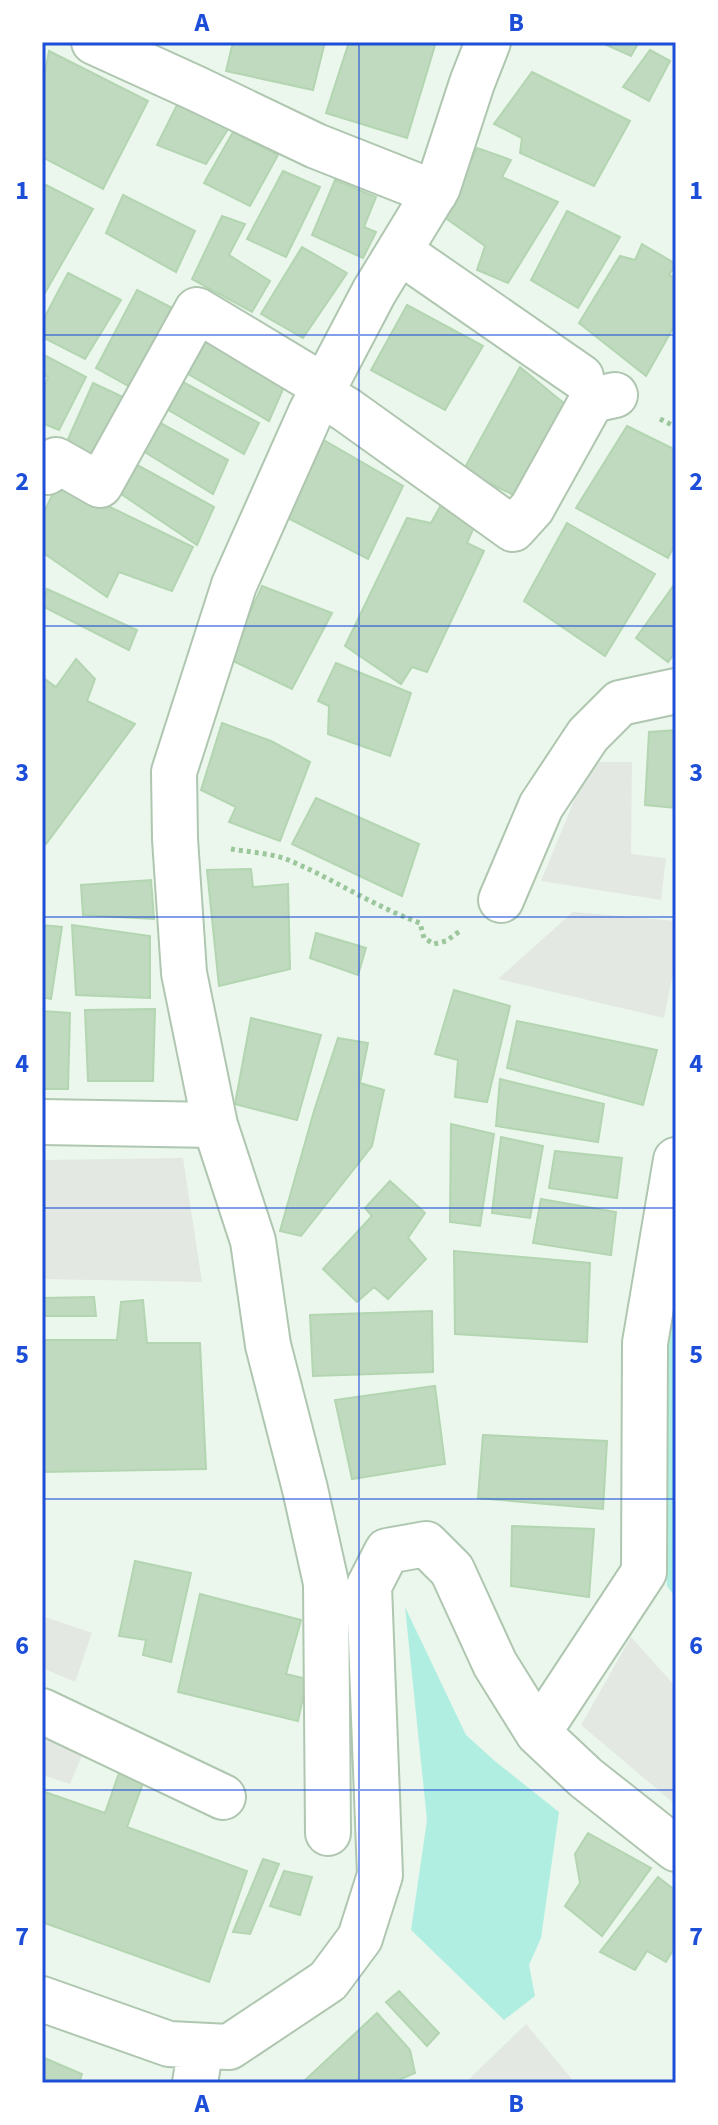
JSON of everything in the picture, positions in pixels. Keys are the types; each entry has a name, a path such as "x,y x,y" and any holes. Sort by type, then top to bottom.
{"street":[{"path":"94,42 316,146 435,193"},
{"path":"328,1833 326,1583 268,1345 253,1241 215,1125 184,973 174,772 234,585 323,390 374,292 435,193 488,42"},
{"path":"42,470 47,472 56,460 100,485 197,310 323,390 513,529 532,508 598,386 399,251"},
{"path":"501,900 541,806 588,735 620,703 676,691"},
{"path":"42,1122 215,1125"},
{"path":"538,1733 644,1572 645,1343 676,1160"},
{"path":"42,1999 169,2044 198,2064 328,1981 360,1938 380,1875 369,1586 387,1551 426,1544 452,1570 495,1664 538,1733 586,1778 676,1849"},
{"path":"42,1711 223,1797"},
{"path":"335,1901 360,1938"}],"path":[{"path":"175,839 282,858 368,898 389,912 420,923 424,938 434,944 446,941 501,900"}],"shaded area":[{"path":"590,762 632,762 631,854 666,858 661,900 541,881"},
{"path":"573,912 676,921 676,958 664,1018 498,979"},
{"path":"183,1158 202,1282 42,1279 42,1160"},
{"path":"676,1264 676,1598 667,1586 659,1348"},
{"path":"405,1607 466,1735 559,1812 541,1938 529,1965 535,1996 504,2020 411,1930 427,1820"},
{"path":"42,1616 92,1633 75,1682 42,1668"},
{"path":"631,1637 676,1687 676,1805 581,1725"},
{"path":"42,1732 86,1746 70,1784 42,1775"},
{"path":"526,2024 575,2083 465,2083"}],"building":[{"path":"233,42 325,42 313,90 226,71"},
{"path":"349,42 436,42 407,138 326,113"},
{"path":"600,42 639,42 631,56"},
{"path":"650,50 670,61 649,101 623,87"},
{"path":"49,51 148,101 103,189 42,157 42,87"},
{"path":"532,72 630,121 594,186 520,153 522,138 494,124"},
{"path":"179,101 230,126 206,164 157,145"},
{"path":"233,132 278,155 250,206 204,183"},
{"path":"477,148 511,160 502,177 558,202 508,283 477,270 485,246 444,217"},
{"path":"283,171 320,187 286,257 247,239"},
{"path":"335,180 376,197 364,227 376,232 363,258 312,235"},
{"path":"42,183 93,209 42,298"},
{"path":"123,195 195,231 176,272 106,233"},
{"path":"567,211 620,237 578,308 531,280"},
{"path":"222,216 245,224 229,255 270,281 252,312 192,279"},
{"path":"642,244 676,264 669,275 676,278 676,323 646,376 579,323 620,256 635,260"},
{"path":"302,247 347,273 303,338 261,314"},
{"path":"68,273 121,300 85,359 42,337 42,322"},
{"path":"137,290 180,312 132,388 96,368"},
{"path":"407,305 483,346 445,410 371,370"},
{"path":"206,342 284,387 269,421 188,374"},
{"path":"42,354 86,377 59,430 42,423 42,393 48,377 42,374"},
{"path":"520,367 572,410 518,497 463,471"},
{"path":"181,381 259,423 244,454 167,409"},
{"path":"93,383 125,398 91,465 65,446"},
{"path":"153,419 228,460 213,494 140,449"},
{"path":"627,426 676,450 676,542 668,558 576,508"},
{"path":"315,435 403,486 368,559 278,513"},
{"path":"128,460 214,507 197,545 115,490"},
{"path":"58,482 193,547 172,591 119,572 107,597 42,552 42,517"},
{"path":"441,505 474,527 467,543 484,551 427,672 412,667 401,684 345,646 407,518 431,523"},
{"path":"567,523 655,574 605,656 524,601"},
{"path":"676,582 676,651 668,662 636,638"},
{"path":"262,586 332,613 292,689 229,659"},
{"path":"47,589 137,630 129,650 42,606"},
{"path":"76,659 95,679 87,701 135,724 46,844 42,840 42,677 56,687"},
{"path":"336,663 411,693 390,756 328,734 329,706 318,701"},
{"path":"222,723 271,741 310,762 280,841 229,822 236,807 201,790"},
{"path":"676,730 676,808 645,805 649,732"},
{"path":"316,798 419,844 402,896 292,844"},
{"path":"251,869 253,887 288,884 290,969 219,986 207,870"},
{"path":"151,880 154,919 83,915 81,885"},
{"path":"42,925 62,927 51,999 42,997"},
{"path":"72,925 150,936 150,998 76,995"},
{"path":"316,933 366,948 358,975 310,958"},
{"path":"454,990 510,1006 487,1102 455,1097 458,1060 435,1054"},
{"path":"155,1009 153,1081 88,1081 85,1010"},
{"path":"42,1011 70,1013 68,1089 42,1089"},
{"path":"251,1018 321,1035 297,1120 235,1104"},
{"path":"517,1021 657,1050 643,1105 507,1068"},
{"path":"338,1038 368,1043 360,1083 384,1090 372,1146 301,1236 280,1231 314,1111"},
{"path":"500,1079 604,1104 598,1142 496,1126"},
{"path":"451,1124 494,1134 480,1226 450,1222"},
{"path":"501,1137 543,1146 530,1218 492,1213"},
{"path":"555,1151 622,1158 617,1198 549,1188"},
{"path":"390,1181 425,1213 408,1238 426,1259 388,1299 374,1287 357,1302 323,1269 372,1216 365,1208"},
{"path":"541,1199 616,1212 611,1255 533,1243"},
{"path":"454,1251 590,1263 587,1342 455,1334"},
{"path":"94,1297 96,1316 42,1316 42,1298"},
{"path":"143,1300 147,1343 200,1343 206,1469 42,1472 42,1340 117,1340 121,1302"},
{"path":"432,1311 433,1372 313,1376 310,1315"},
{"path":"435,1386 445,1464 352,1479 335,1400"},
{"path":"483,1435 607,1441 603,1509 478,1498"},
{"path":"512,1526 594,1529 589,1597 511,1586"},
{"path":"135,1561 191,1573 171,1662 143,1655 146,1640 119,1636"},
{"path":"200,1594 301,1620 286,1674 307,1679 298,1721 178,1692"},
{"path":"119,1773 143,1783 127,1827 247,1871 209,1982 42,1922 42,1791 105,1813"},
{"path":"588,1833 651,1868 602,1936 565,1906 580,1883 575,1854"},
{"path":"263,1859 279,1864 250,1934 233,1932"},
{"path":"284,1871 312,1877 300,1915 270,1906"},
{"path":"658,1877 676,1891 676,1945 666,1962 647,1951 635,1970 600,1952"},
{"path":"399,1991 439,2033 427,2046 386,2002"},
{"path":"377,2013 410,2050 415,2073 392,2083 302,2083"},
{"path":"42,2057 82,2074 79,2083 42,2083"}]}
